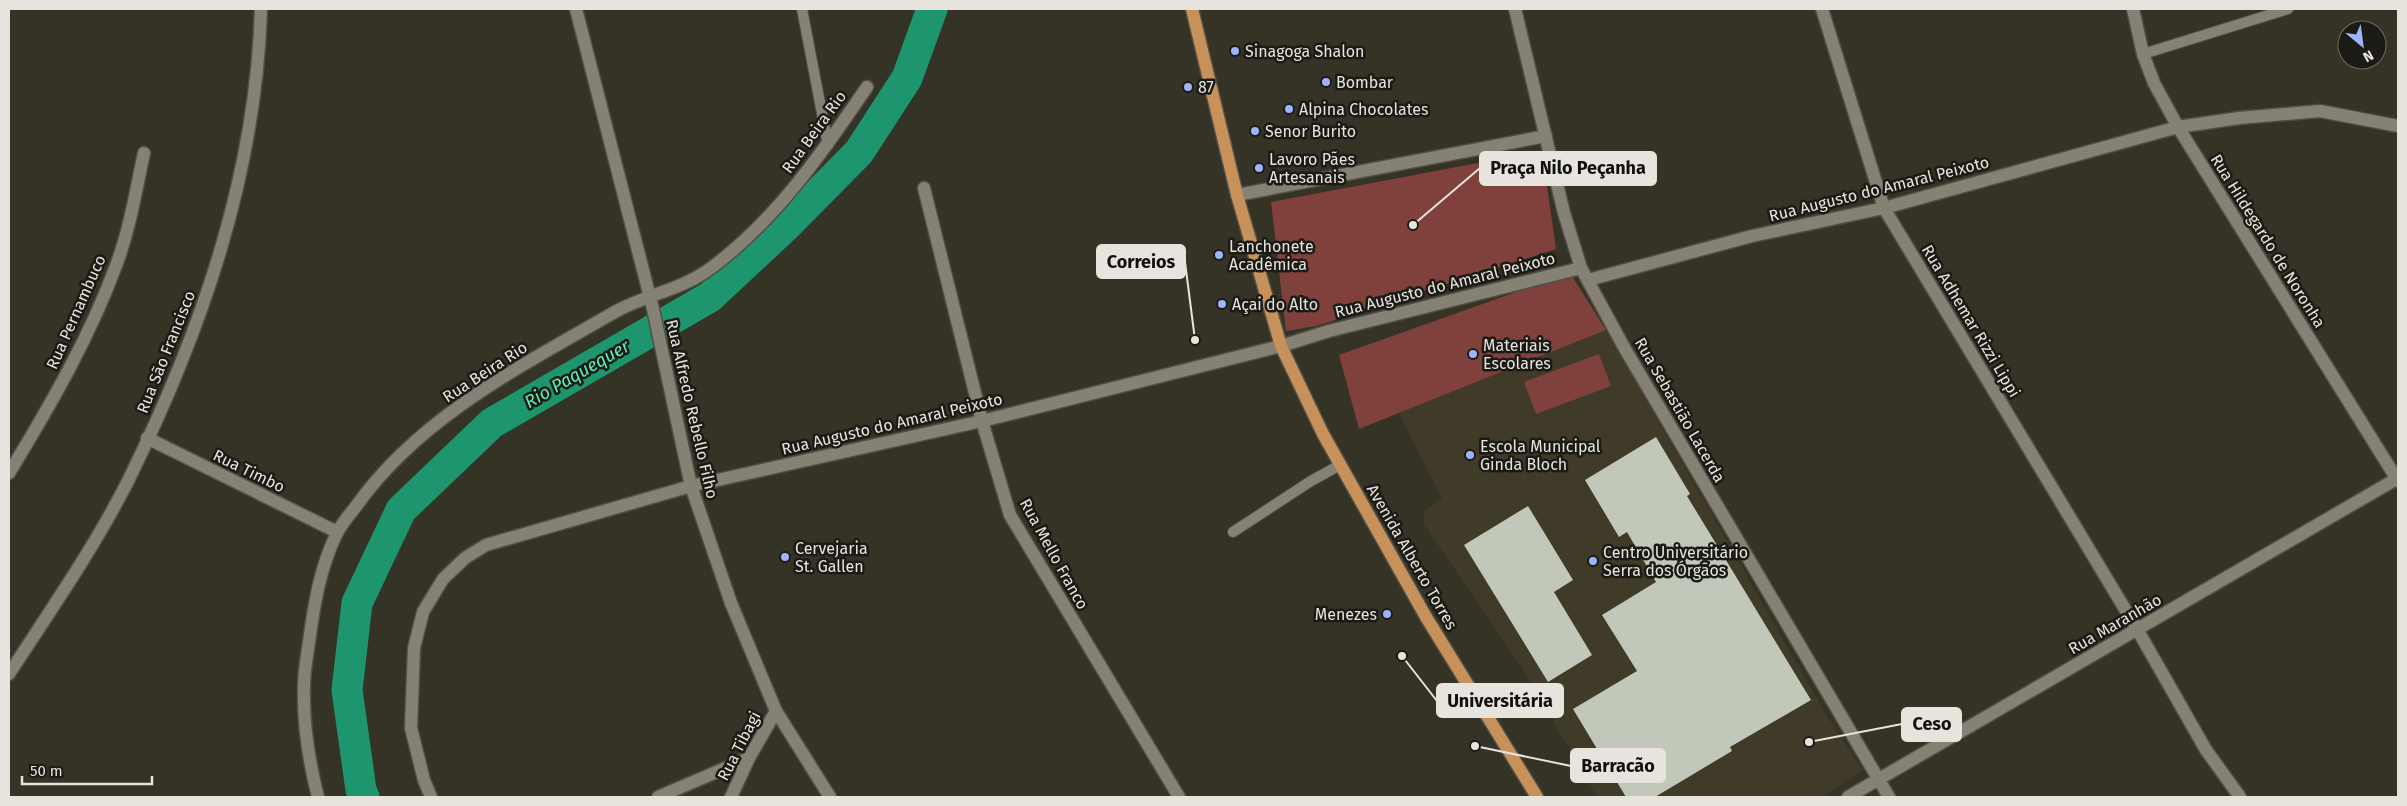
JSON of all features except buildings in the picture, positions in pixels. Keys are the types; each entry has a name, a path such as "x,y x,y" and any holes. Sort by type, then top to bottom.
{"main road":[{"name":"Avenida Alberto Torres","path":"1192,9 1237,195 1281,346 1340,465 1426,617 1537,797"}],"street":[{"name":"Rua São Francisco","path":"9,674 86,554 127,482 180,367 207,296 242,172 257,82 261,9"},
{"name":"Rua Alfredo Rebello Filho","path":"576,9 651,304 691,486 731,603 776,710 830,797"},
{"name":"Rua Sebastião Lacerda","path":"1515,9 1564,213 1581,268 1625,349 1889,797"},
{"name":"Rua Hildegardo de Noronha","path":"2133,9 2143,54 2154,84 2178,127 2398,479"},
{"name":"Rua Adhemar Rizzi Lippi","path":"1822,10 1884,208 2137,629 2206,750 2240,797"},
{"name":"Rua Beira Rio","path":"318,797 312,777 304,685 318,586 337,532 370,486 406,449 431,428 502,378 617,310 651,304 716,264 786,198 828,145 867,87"},
{"name":"Rua Augusto do Amaral Peixoto","path":"1588,280 1752,236 1884,208 2178,127 2239,118 2320,111 2398,126"},
{"path":"1237,195 1546,136"},
{"name":"Rua Pernambuco","path":"9,473 70,368 114,271 127,229 144,153"},
{"name":"Rua Mello Franco","path":"924,188 982,422 1010,515 1179,797"},
{"name":"Rua Augusto do Amaral Peixoto","path":"431,797 424,780 411,728 414,648 423,612 443,579 465,558 486,545 691,486 982,422 1281,346 1329,331 1581,268"},
{"name":"Rua Timbo","path":"147,438 337,532"},
{"name":"Rua Maranhão","path":"1848,797 2398,479"},
{"name":"Rua Tibagi","path":"731,797 749,758 776,710"},
{"path":"658,797 749,758"}],"lane":[{"path":"802,9 828,145"},
{"path":"2143,54 2288,9"},
{"path":"1233,532 1340,465"}],"shaded area":[{"path":"1542,151 1556,249 1316,326 1286,331 1271,202"},
{"path":"1570,273 1606,330 1359,429 1339,355"},
{"name":"Centro Universitário Serra dos Órgãos","path":"1606,330 1826,714 1863,771 1822,797 1597,797 1526,674 1423,523 1424,512 1442,498 1398,412"},
{"path":"1599,354 1611,386 1536,414 1524,382"}],"waterway":[{"name":"Rio Paquequer","path":"364,797 361,790 347,690 357,603 401,510 492,423 710,297 785,227 859,152 907,78 932,9"}],"place":[{"name":"Sinagoga Shalon","path":"1235,51"},
{"name":"Bombar","path":"1326,82"},
{"name":"87","path":"1188,87"},
{"name":"Alpina Chocolates","path":"1289,109"},
{"name":"Senor Burito","path":"1255,131"},
{"name":"Lavoro Pães Artesanais","path":"1259,168"},
{"name":"Praça Nilo Peçanha","path":"1413,225"},
{"name":"Lanchonete Acadêmica","path":"1219,255"},
{"name":"Açai do Alto","path":"1222,304"},
{"name":"Correios","path":"1195,340"},
{"name":"Materiais Escolares","path":"1473,354"},
{"name":"Escola Municipal Ginda Bloch","path":"1470,455"},
{"name":"Cervejaria St. Gallen","path":"785,557"},
{"name":"Centro Universitário Serra dos Órgãos","path":"1593,561"},
{"name":"Menezes","path":"1387,614"},
{"name":"Universitária","path":"1402,656"},
{"name":"Ceso","path":"1809,742"},
{"name":"Barracão","path":"1475,746"}]}
